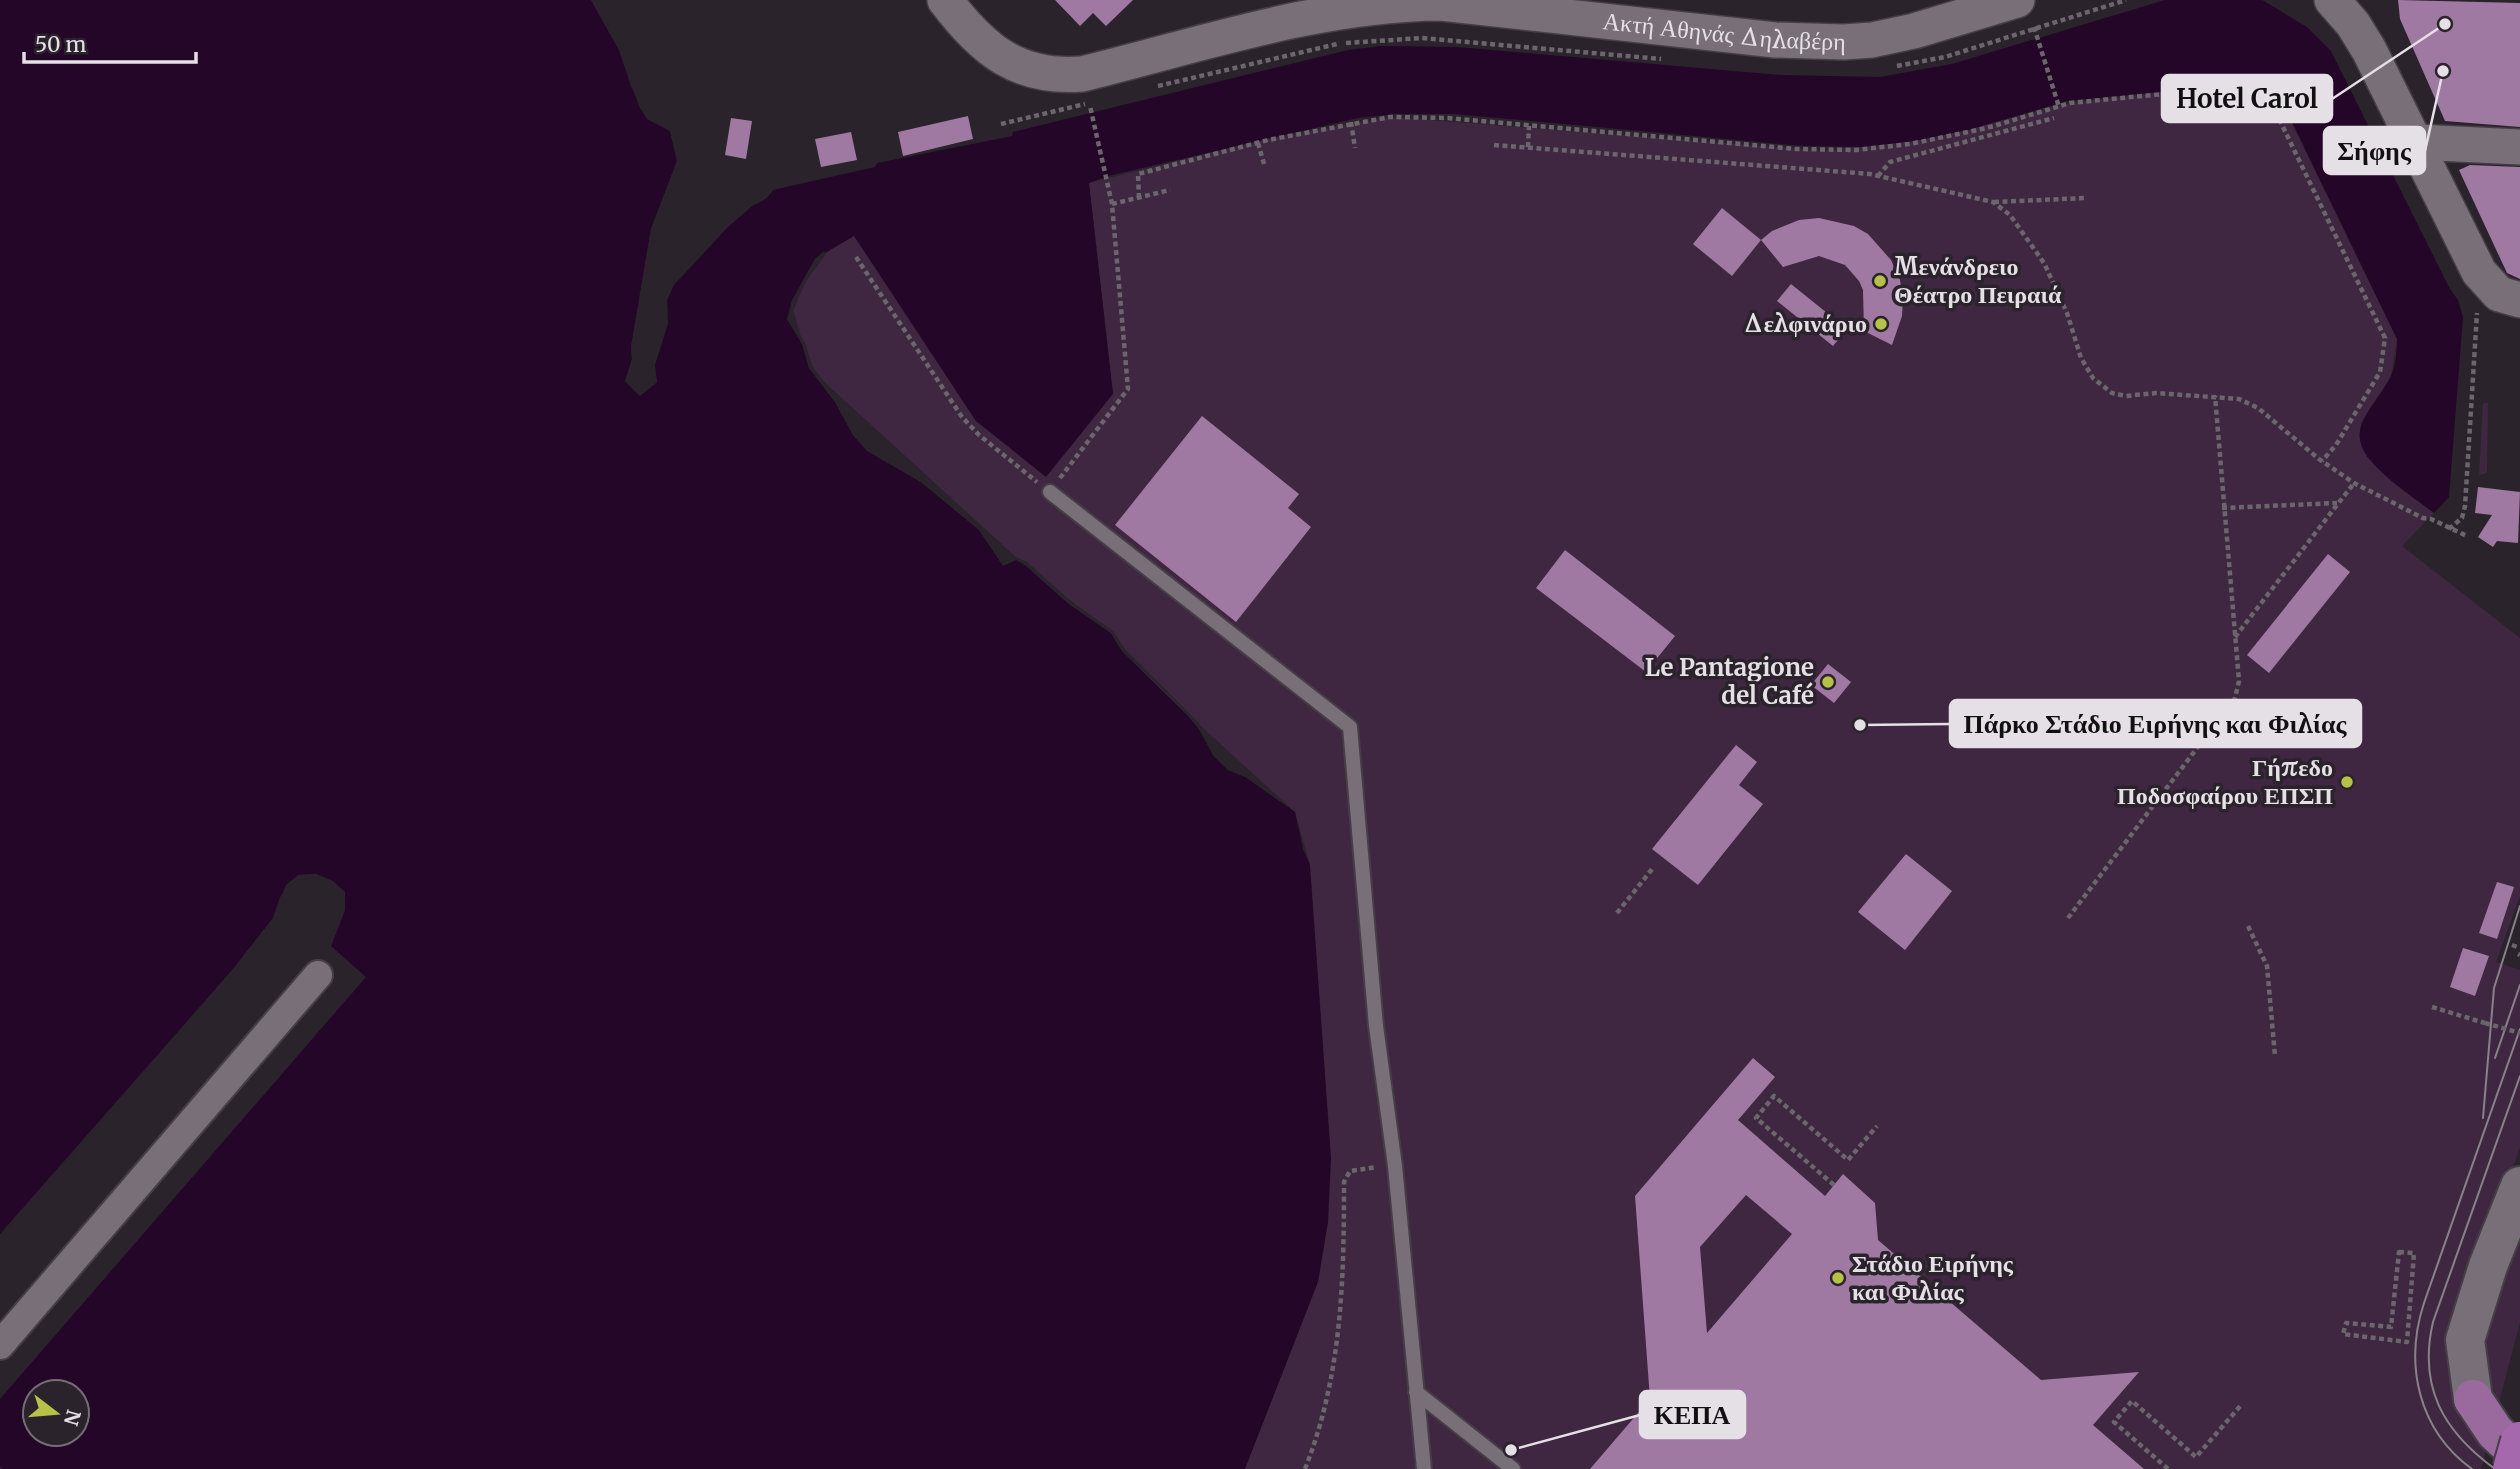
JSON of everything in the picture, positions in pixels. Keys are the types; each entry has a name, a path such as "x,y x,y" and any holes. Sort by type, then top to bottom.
{"highway":[{"path":"2512,1469 2520,1441"}],"main road":[{"path":"2520,1186 2469,1321 2466,1347 2473,1399 2495,1432 2520,1455"}],"street":[{"name":"Ακτή Αθηνάς Δηλαβέρη","path":"945,0 976,38 1017,65 1051,74 1082,74 1304,19 1389,3 1441,3 1775,40 1844,42 1914,31 2029,21"},
{"path":"2332,0 2362,37 2479,272 2496,299"},
{"path":"2416,142 2520,148"},
{"path":"0,1345 318,975"}],"lane":[{"path":"1050,492 1350,727 1376,1026 1395,1166 1424,1469"},
{"path":"1416,1392 1513,1469"}],"path":[{"path":"1894,67 1945,57 2029,21 2126,0"},
{"path":"2029,21 2059,107"},
{"path":"1152,88 1341,43 1376,39 1452,40 1667,59"},
{"path":"1139,198 1138,174 1351,122 1417,116 1796,149 1856,150 1951,136 2059,107 2256,85 2266,92 2385,338 2382,365 2375,380 2354,410 2336,445 2322,461"},
{"path":"1001,124 1102,100"},
{"path":"856,257 962,417 979,435 1050,492 1128,389 1112,204 1108,176 1090,106"},
{"path":"1878,176 1890,162 2054,118"},
{"path":"1351,122 1355,148"},
{"path":"1528,126 1528,147"},
{"path":"1258,143 1264,164"},
{"path":"1494,145 1878,176 1993,202 2086,198"},
{"path":"1112,204 1170,190"},
{"path":"1993,202 2010,215 2044,263 2067,313 2081,358 2093,379 2112,393 2126,396 2156,393 2239,399 2258,408 2322,461 2354,483 2467,536"},
{"path":"2448,529 2462,518 2465,506 2496,299"},
{"path":"2068,918 2235,698 2239,681 2222,508 2215,396"},
{"path":"2234,638 2354,483"},
{"path":"2222,508 2338,503"},
{"path":"1618,913 1653,868"},
{"path":"2248,926 2267,966 2276,1056"},
{"path":"2512,945 2520,948"},
{"path":"2433,1007 2520,1033"},
{"path":"1834,1185 1756,1118 1774,1096 1848,1160 1877,1126"},
{"path":"1305,1469 1329,1394 1340,1327 1345,1259 1345,1182 1350,1171 1369,1168"},
{"path":"2399,1252 2414,1253 2407,1342 2343,1334 2346,1323 2391,1327 2399,1252"},
{"path":"2168,1469 2114,1422 2132,1401 2196,1457 2242,1404"}],"shaded area":[{"path":"0,0 591,0 619,50 639,106 647,119 670,131 677,161 651,229 631,347 632,359 625,381 640,396 657,382 655,365 660,336 668,324 667,300 672,288 727,226 773,190 875,167 877,163 1012,136 1013,132 1348,50 1382,46 1458,47 1781,75 1880,77 1952,64 2165,0 2262,0 2307,27 2331,51 2450,289 2458,300 2463,317 2449,497 2434,513 2385,475 2363,449 2361,428 2391,376 2397,339 2280,97 2272,87 2263,82 2067,101 1968,130 1915,141 1862,147 1803,146 1455,114 1395,114 1358,118 1108,176 1089,183 1113,394 1046,477 976,421 854,236 815,259 792,300 787,319 802,344 809,368 835,402 853,435 867,451 921,482 979,530 1003,565 1016,560 1025,565 1069,604 1111,633 1122,651 1196,724 1213,755 1228,770 1245,777 1295,812 1303,849 1310,865 1331,1158 1328,1222 1318,1282 1245,1469 3,1469 0,1466 0,1399 366,977 331,946 345,910 345,892 316,874 298,875 280,897 273,918 233,969 0,1234"},
{"path":"2263,82 2276,91 2397,339 2391,376 2361,423 2359,437 2374,465 2434,513 2402,546 2520,638 2520,896 2496,962 2520,970 2520,1148 2461,1312 2490,1437 2481,1469 1243,1469 1310,865 1295,812 809,368 792,305 824,251 855,235 976,421 1113,394 1089,183 1273,137 1390,117 1829,151 1991,123 2070,103"},
{"path":"2483,403 2488,403 2487,473 2479,475"},
{"path":"2520,1217 2520,1323 2495,1417 2478,1327"}],"pier":[{"path":"591,0 595,0 622,49 642,104 650,116 673,129 681,161 654,230 634,348 635,360 629,381 637,391 653,381 651,368 657,335 664,323 664,299 673,279 743,207 757,198 757,202 728,227 674,285 667,300 668,324 654,368 657,382 640,396 625,381 632,359 631,347 651,229 677,161 670,131 647,119 631,86 619,50"},
{"path":"824,251 826,254 806,281 790,318 805,343 813,367 838,400 856,433 870,448 923,479 981,528 1004,561 1016,557 1027,562 1071,601 1113,631 1125,649 1198,722 1216,753 1230,767 1248,775 1245,777 1228,770 1213,755 1206,738 1179,705 1122,651 1111,633 1069,604 1025,565 1016,560 1003,566 979,530 921,482 867,451 853,435 835,402 809,368 802,344 787,319 803,280 815,259"},
{"path":"316,874 333,881 345,892 345,910 331,946 328,945 341,909 341,893 316,877 300,879 289,887 276,920 236,971 0,1238 233,969 273,918 286,885 298,875"}],"building":[{"path":"1055,0 1133,0 1106,26 1093,13 1080,26"},
{"path":"2398,0 2520,3 2520,127 2445,121 2400,19"},
{"path":"968,116 973,139 903,156 898,132"},
{"path":"731,118 752,121 746,159 725,155"},
{"path":"851,132 857,160 821,167 815,139"},
{"path":"2470,165 2520,167 2520,279 2507,273 2459,170"},
{"path":"1722,208 1761,240 1732,276 1693,244"},
{"name":"Μενάνδρειο Θέατρο Πειραιά","path":"1819,218 1854,226 1868,234 1891,260 1900,280 1903,298 1902,316 1892,345 1864,331 1863,290 1845,265 1819,256 1783,267 1761,240 1772,231 1799,220"},
{"path":"1791,284 1847,329 1833,346 1777,301"},
{"path":"1202,416 1299,494 1288,508 1311,527 1236,622 1115,525"},
{"path":"2478,487 2520,492 2518,543 2497,541 2493,547 2478,537 2492,515 2475,513"},
{"path":"1565,550 1675,636 1646,672 1536,588"},
{"path":"2328,554 2350,572 2269,673 2247,655"},
{"path":"1828,664 1851,682 1834,703 1811,685"},
{"path":"1736,745 1757,762 1739,785 1763,804 1698,885 1652,849"},
{"path":"1906,854 1952,891 1905,950 1858,912"},
{"path":"2497,882 2514,887 2497,939 2479,933"},
{"path":"2463,948 2489,956 2475,996 2450,987"},
{"name":"Στάδιο Ειρήνης και Φιλίας","path":"1753,1058 1775,1077 1738,1120 1825,1196 1843,1174 1875,1203 1878,1240 2041,1380 2139,1372 2093,1425 2144,1469 1590,1469 1650,1399 1635,1196","holes":["1746,1195 1792,1234 1707,1333 1700,1247"]}],"tram line":[{"path":"2483,1118 2494,988 2520,906"},
{"path":"2495,1058 2520,985"},
{"path":"2472,1469 2439,1435 2428,1415 2420,1394 2415,1349 2424,1303 2520,1029"},
{"path":"2495,1469 2461,1439 2439,1406 2432,1387 2429,1345 2433,1322 2520,1076"}],"place":[{"name":"Hotel Carol","path":"2445,24"},
{"name":"Σήφης","path":"2443,71"},
{"name":"Μενάνδρειο Θέατρο Πειραιά","path":"1880,281"},
{"name":"Δελφινάριο","path":"1881,324"},
{"name":"Le Pantagione del Café","path":"1828,682"},
{"name":"Πάρκο Στάδιο Ειρήνης και Φιλίας","path":"1860,725"},
{"name":"Γήπεδο Ποδοσφαίρου ΕΠΣΠ","path":"2347,782"},
{"name":"Στάδιο Ειρήνης και Φιλίας","path":"1838,1278"},
{"name":"ΚΕΠΑ","path":"1511,1450"}]}
